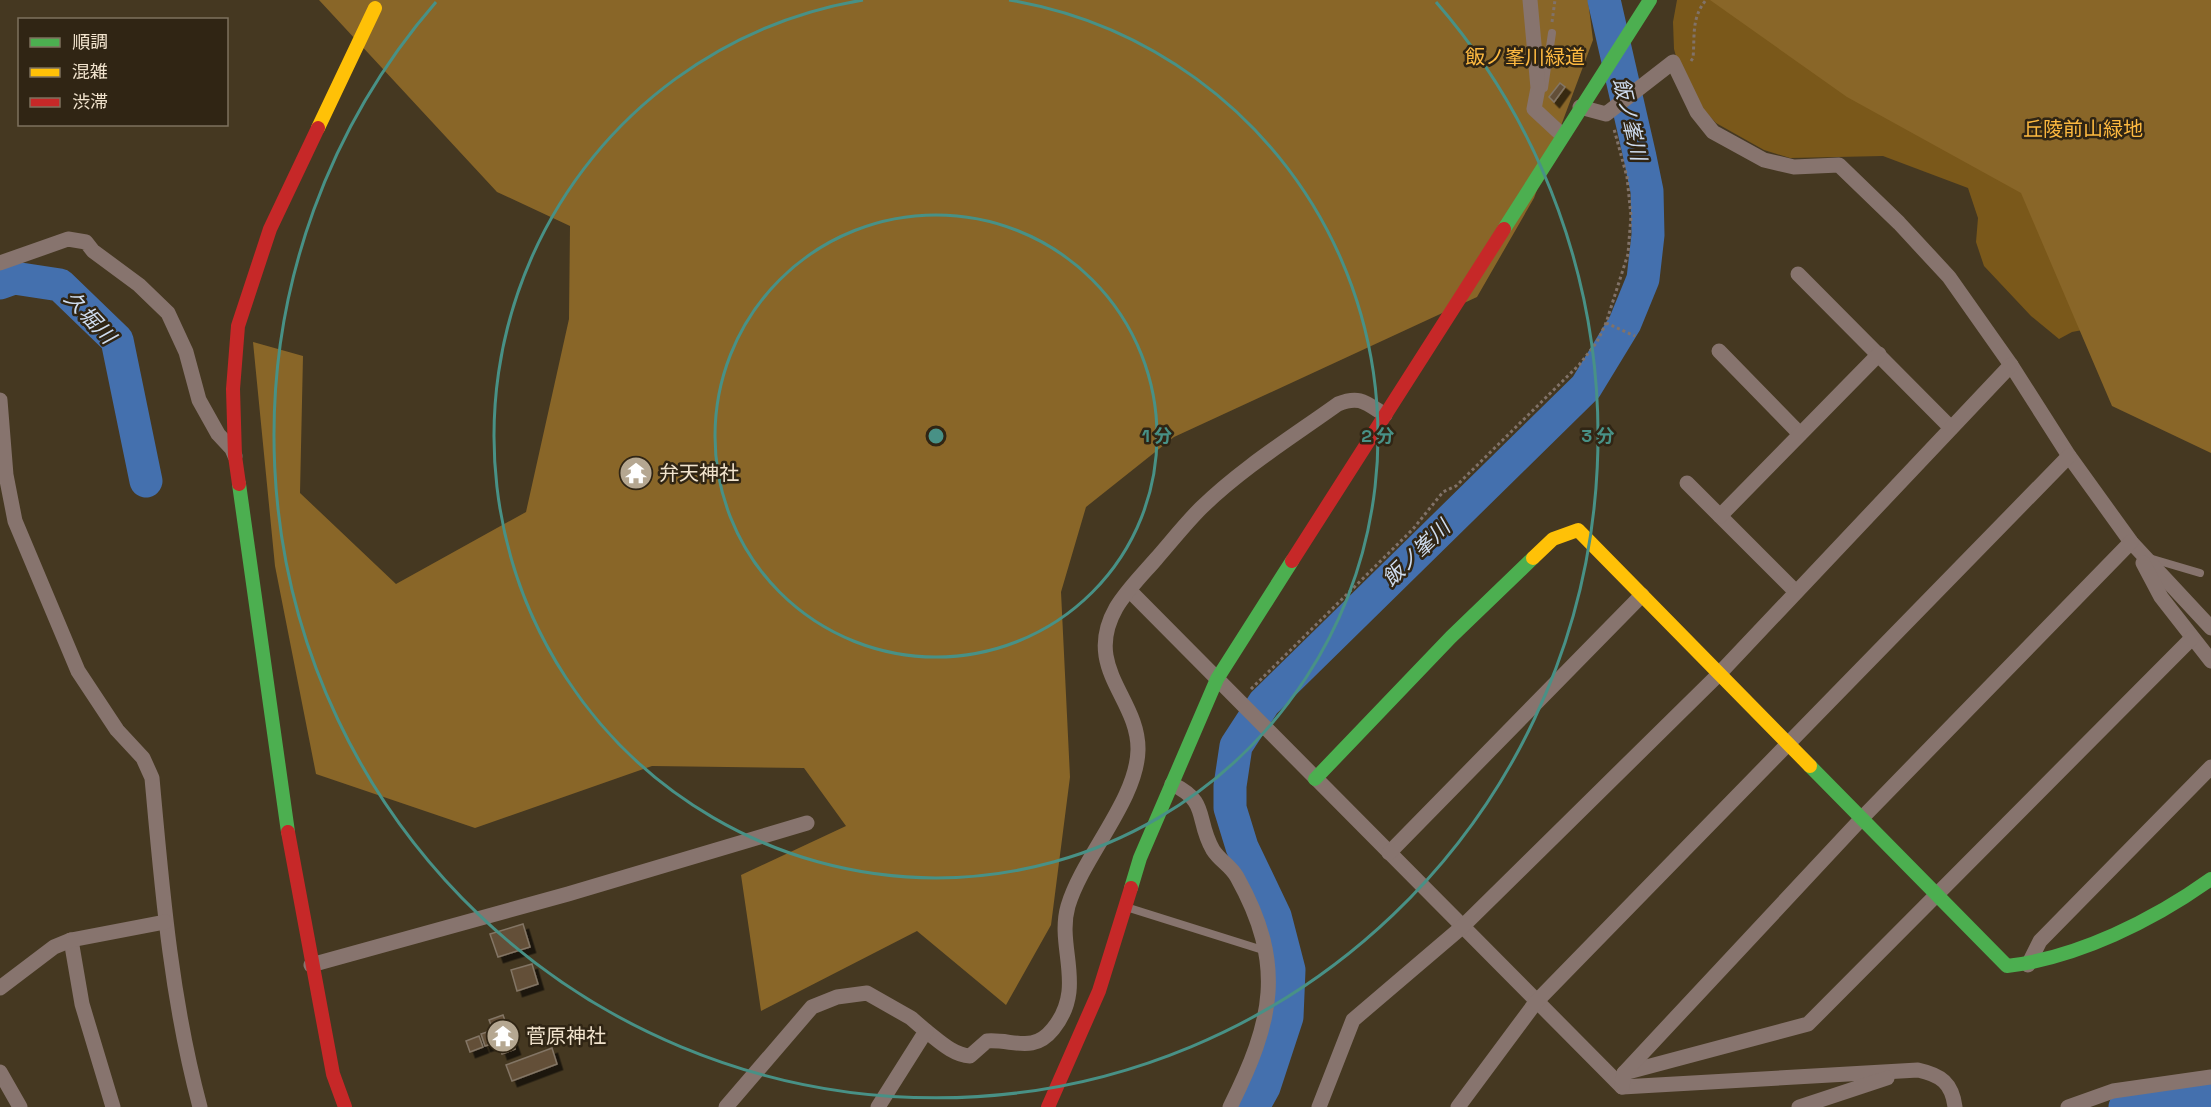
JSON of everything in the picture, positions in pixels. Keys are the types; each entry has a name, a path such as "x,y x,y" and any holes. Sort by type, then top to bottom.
{"street":[{"path":"1530,0 1538,88 1534,109 1562,135"},
{"path":"1048,1107 1099,991 1140,858 1217,679 1650,0"},
{"path":"345,1107 333,1074 291,852 235,456 233,389 238,326 270,229 375,8"},
{"path":"1580,107 1606,114 1673,62 1696,112 1713,132 1764,159 1794,167 1839,165 1899,223 1949,277 2011,365 2069,456 2132,542 2211,628"},
{"path":"0,263 68,239 77,239 86,242 93,251 139,285 168,313 186,352 199,400 218,434 232,449 235,456"},
{"path":"1798,274 1950,428"},
{"path":"1719,351 1800,434"},
{"path":"1720,516 1878,354"},
{"path":"1318,1107 1353,1020 1462,927 1719,674 2011,365"},
{"path":"726,1107 812,1007 837,997 867,993 911,1018 944,1045 963,1056 970,1056 987,1041 1021,1046 1039,1042 1053,1029 1068,999 1070,977 1065,931 1067,909 1090,856 1128,790 1138,748 1132,723 1110,674 1105,653 1109,624 1116,608 1201,508 1259,460 1338,404 1352,399 1362,400 1384,415"},
{"path":"0,400 6,475 15,521 78,671 117,730 143,758 152,778 165,922 187,1060 200,1107"},
{"path":"1458,1107 1536,1002 2069,456"},
{"path":"1687,483 1796,592"},
{"path":"1315,779 1451,637 1553,539 1578,530 1863,817 2007,966 2028,965 2075,953 2200,888 2211,879"},
{"path":"2132,542 2161,597 2211,661"},
{"path":"1623,1080 1863,817 2132,542"},
{"path":"1130,591 1536,1002 1623,1080 1907,1072"},
{"path":"1389,853 1642,596"},
{"path":"1623,1080 1808,1024 2192,638"},
{"path":"2028,965 2040,941 2211,767"},
{"path":"1172,784 1190,793 1197,801 1212,848 1238,878 1266,951 1269,972 1266,1017 1262,1037 1230,1107"},
{"path":"311,965 568,894 807,823"},
{"path":"0,988 54,947 71,940 165,922"},
{"path":"71,940 82,1004 113,1107"},
{"path":"878,1107 926,1031"},
{"path":"1799,1107 1918,1070 1932,1073 1946,1081 1953,1093 1955,1107"},
{"path":"0,1072 20,1107"},
{"path":"2068,1107 2113,1091 2211,1077"}],"lane":[{"path":"1538,88 1544,88 1552,33"},
{"path":"2145,557 2199,573"},
{"path":"1125,907 1266,951"}],"path":[{"path":"1552,33 1555,0"},
{"path":"1678,72 1693,58 1694,26 1698,10 1706,0"},
{"path":"1239,701 1413,529 1443,492 1456,486 1579,365 1597,342 1606,322 1628,254 1631,216 1627,177 1616,129 1606,126 1606,114"},
{"path":"1606,322 1635,336"}],"green space":[{"name":"飯ノ峯川緑道","path":"319,0 1588,0 1593,40 1534,198 1477,297 1174,437 1086,507 1061,592 1070,777 1051,925 1006,1005 917,931 761,1011 741,875 846,826 804,768 652,766 475,828 316,774 275,566 253,342 303,356 300,493 396,584 526,512 569,319 570,226 497,192"},
{"name":"丘陵前山緑地","path":"1677,0 2211,0 2103,326 2072,332 2059,339 2031,316 1984,266 1976,242 1978,218 1968,188 1883,156 1790,158 1764,150 1716,123 1703,109 1678,64 1674,49 1673,22"},
{"name":"丘陵前山緑地","path":"1710,0 2211,0 2211,453 2112,406 2021,193 1847,97"}],"building":[{"path":"1560,83 1565,87 1554,102 1549,97"},
{"path":"523,924 530,947 498,957 490,934"},
{"path":"532,964 538,984 517,991 511,970"},
{"path":"503,1015 515,1049 502,1054 498,1042 485,1046 481,1034 493,1030 489,1020"},
{"path":"479,1036 483,1047 470,1052 466,1041"},
{"path":"552,1048 557,1064 512,1081 506,1065"}],"waterway":[{"name":"飯ノ峯川","path":"1253,1107 1264,1087 1287,1017 1289,970 1275,916 1242,847 1230,808 1230,786 1236,746 1264,703 1586,387 1625,323 1643,279 1648,235 1647,191 1604,0"},
{"name":"久堀川","path":"0,283 14,278 60,285 117,340 146,481"},
{"path":"2125,1107 2211,1094"}],"traffic: fast":[{"path":"1504,229 1650,0"},
{"path":"239,484 288,832"},
{"path":"1315,779 1451,637 1533,558"},
{"path":"1131,888 1140,858 1217,679 1292,561"},
{"path":"1810,766 2007,966 2060,955 2114,935 2165,909 2211,879"}],"traffic: slow":[{"path":"318,128 375,8"},
{"path":"1533,558 1553,539 1578,530 1810,766"}],"traffic: jam":[{"path":"239,484 235,456 233,389 238,326 270,229 318,128"},
{"path":"1292,561 1504,229"},
{"path":"288,832 333,1074 345,1107"},
{"path":"1048,1107 1099,991 1131,888"}],"place":[{"name":"弁天神社","path":"636,473"},
{"name":"菅原神社","path":"503,1036"}]}
